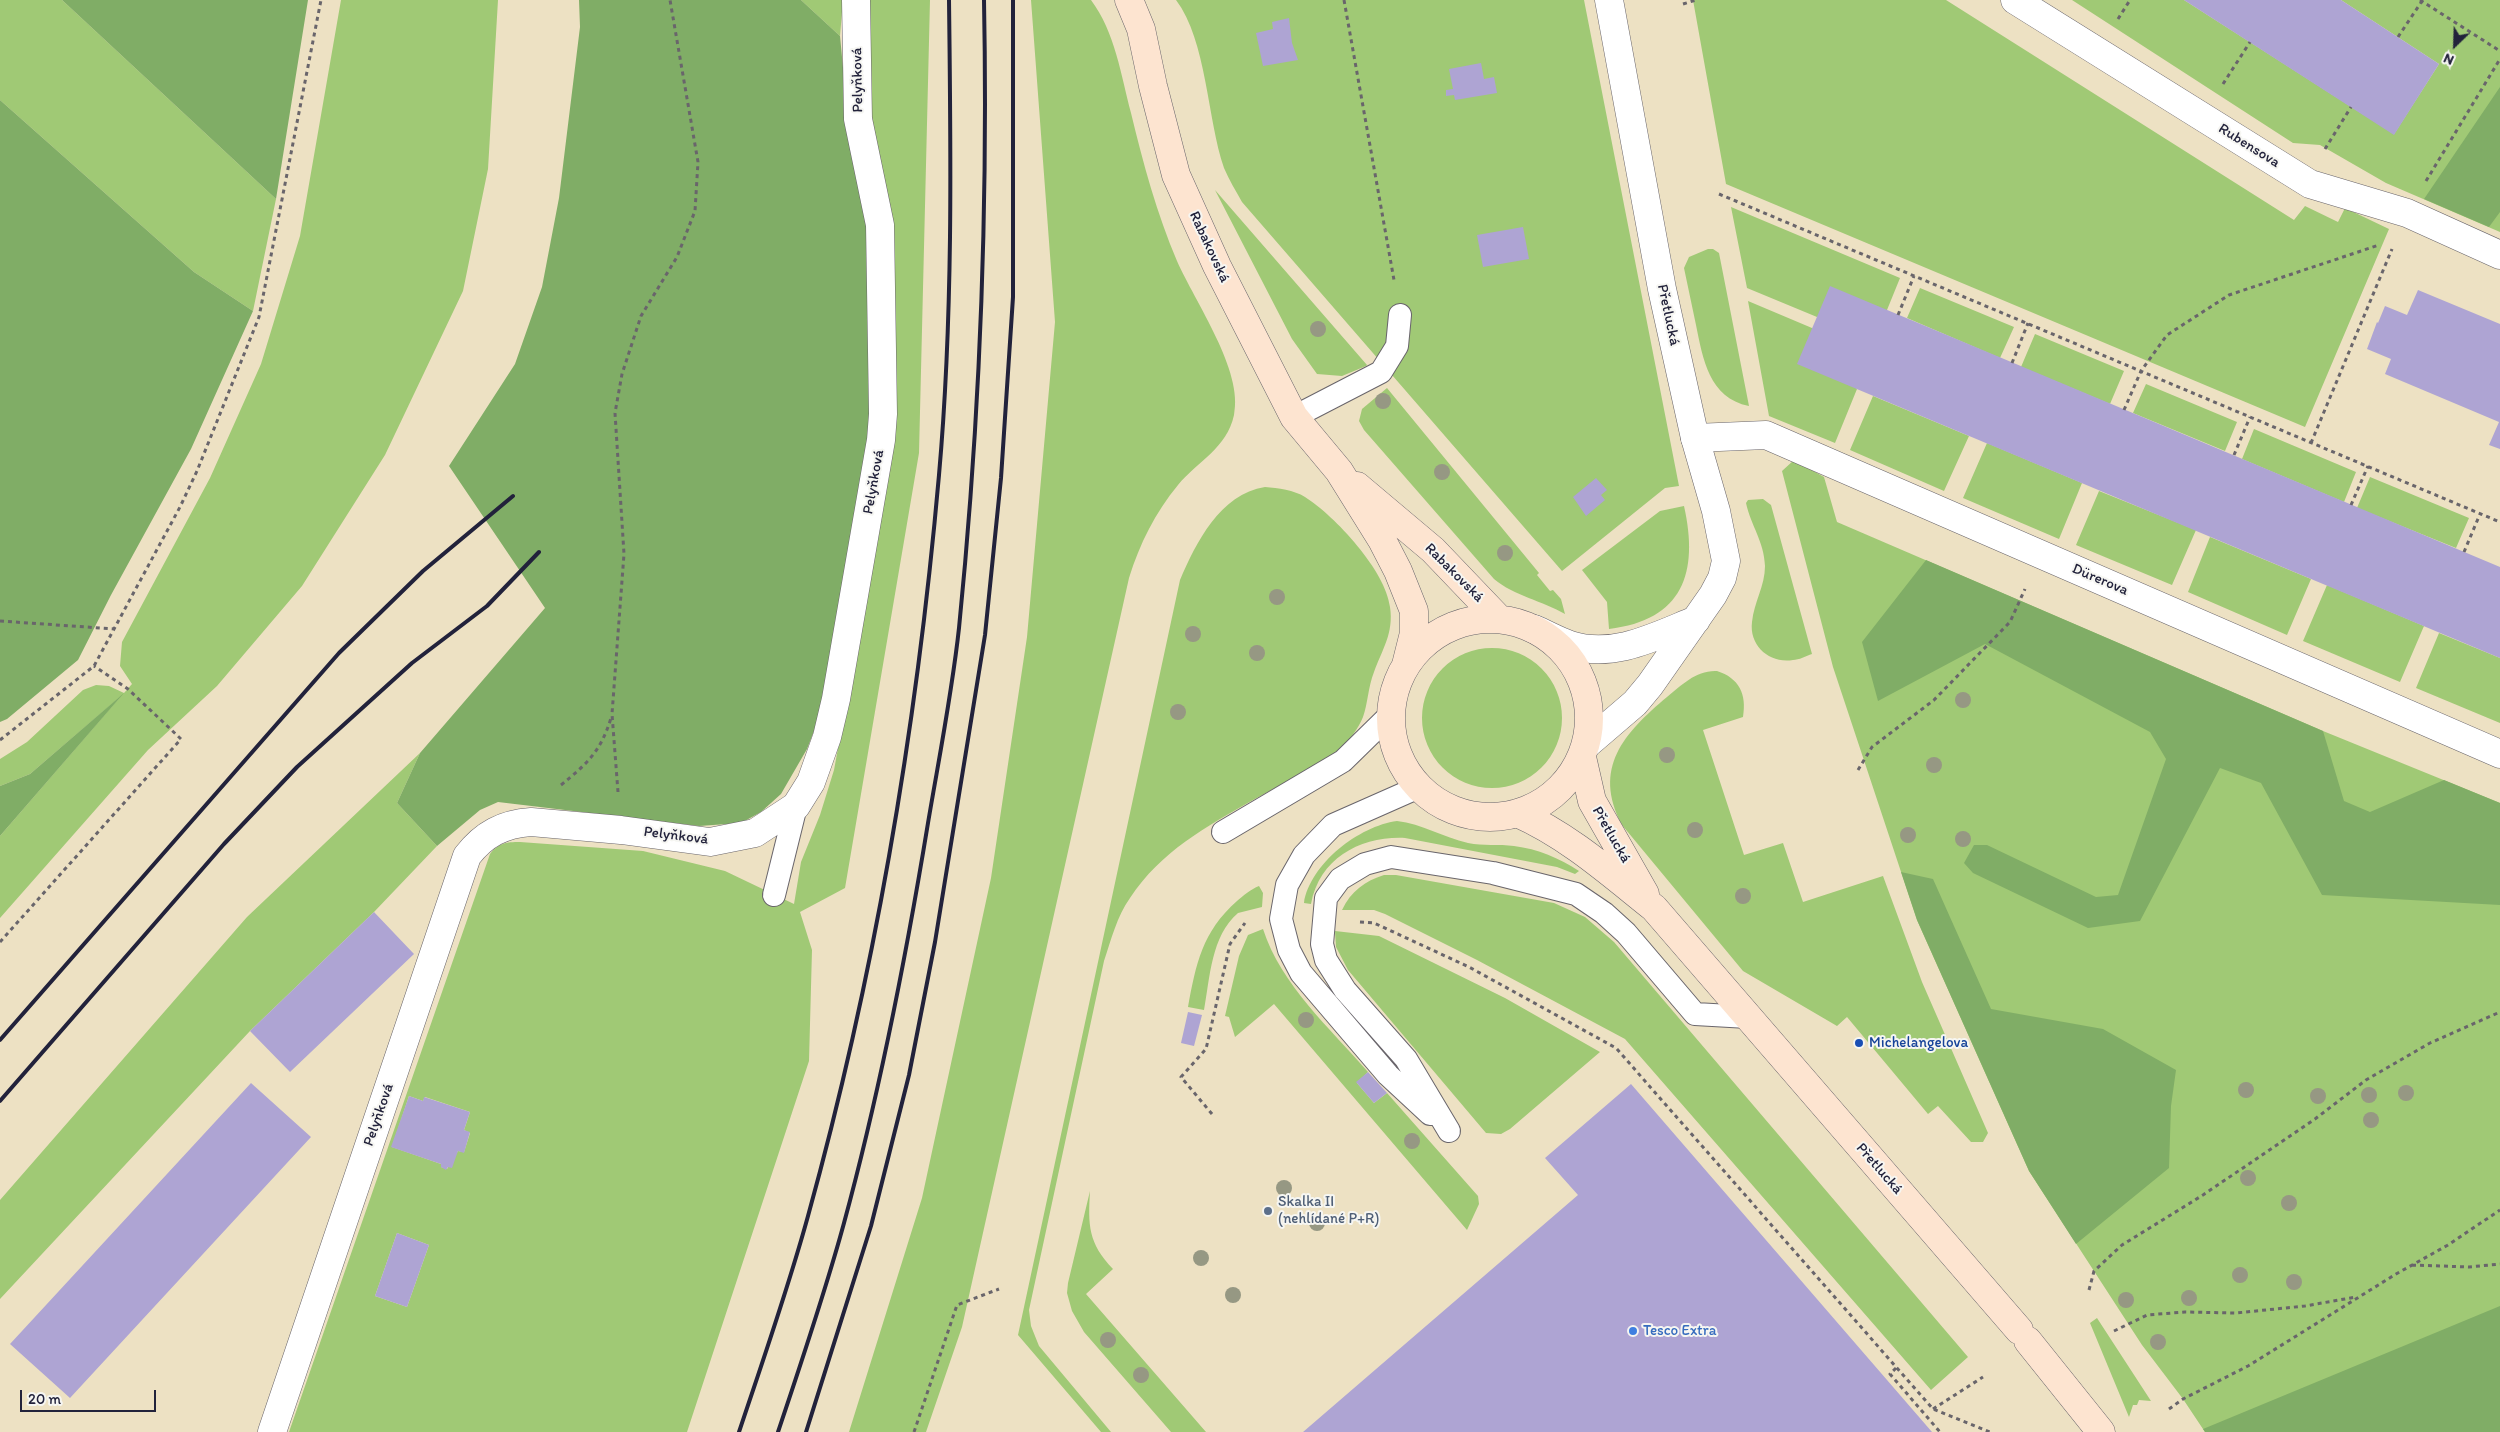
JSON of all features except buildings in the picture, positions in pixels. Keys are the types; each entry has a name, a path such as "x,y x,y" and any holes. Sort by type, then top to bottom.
{"main road":[{"name":"Rabakovská","path":"1129,0 1141,29 1152,86 1176,175 1217,266 1294,417 1339,470 1382,540 1398,571 1414,611 1414,633 1406,665"},
{"name":"Rabakovská","path":"1339,470 1433,550 1499,619"},
{"name":"Přetlucká","path":"1499,619 1534,629 1562,649 1582,680 1590,712 1584,751 1576,768 1557,792 1539,804 1517,813 1486,818 1470,816 1441,804 1419,787 1410,776 1396,750 1391,714 1393,695 1406,665 1416,651 1445,630 1473,620 1499,619"},
{"name":"Přetlucká","path":"1584,751 1592,801 1654,908"},
{"name":"Přetlucká","path":"1517,813 1543,825 1591,857 1654,908 2023,1336 2100,1432"}],"street":[{"name":"Pelyňková","path":"272,1432 467,856 491,832 517,823 531,822 621,830 710,842 755,833 796,806 811,782 819,763 836,699 884,414 880,225 858,119 856,0"},
{"name":"Přetlucká","path":"1584,751 1650,685 1719,585 1726,561 1716,511 1695,438 1662,289 1609,0"},
{"name":"Rubensova","path":"2015,0 2310,184 2407,213 2500,255"},
{"name":"Dürerova","path":"1695,438 1766,435 2500,754"},
{"name":"Přetlucká","path":"1534,629 1570,644 1600,650 1641,642 1696,620"}],"lane":[{"path":"1294,417 1381,372 1397,346 1400,315"},
{"path":"1223,832 1343,761 1391,714"},
{"path":"1419,787 1333,825 1304,854 1286,885 1281,919 1289,950 1301,974 1388,1075 1449,1131 1406,1059 1345,990 1326,960 1322,944 1326,898 1340,879 1365,864 1391,857 1493,873 1576,894 1604,913 1626,933 1695,1014 1748,1017"},
{"path":"774,895 796,806"}],"path":[{"path":"0,740 94,666 184,498 259,317 321,0"},
{"path":"621,830 612,714 624,554 615,413 622,374 641,316 677,257 695,211 698,162 670,0"},
{"path":"1344,0 1400,315"},
{"path":"1684,4 1696,0"},
{"path":"2398,37 2421,0 2500,51"},
{"path":"2237,62 2250,42"},
{"path":"2339,127 2351,107"},
{"path":"1718,194 2500,522"},
{"path":"2124,410 2141,371 2167,335 2229,295 2387,242"},
{"path":"1898,315 1914,276"},
{"path":"2012,363 2028,323"},
{"path":"2234,455 2250,417"},
{"path":"2351,505 2368,466"},
{"path":"2464,552 2480,514"},
{"path":"1858,770 1872,747 1934,700 2010,622 2040,554"},
{"path":"0,621 115,629"},
{"path":"0,942 181,739 128,689 94,666"},
{"path":"517,823 586,764 605,738 612,714"},
{"path":"1212,1114 1181,1077 1206,1049 1230,944 1241,926 1252,918"},
{"path":"1357,922 1374,923 1469,967 1616,1048 1933,1410 1990,1432"},
{"path":"2089,1290 2094,1271 2122,1245 2203,1195 2299,1130 2366,1080 2430,1043 2500,1012"},
{"path":"2169,1409 2183,1399 2248,1366 2411,1265 2448,1245 2500,1210"},
{"path":"2411,1265 2469,1267 2500,1264"},
{"path":"914,1432 957,1305 999,1289"},
{"path":"2114,1331 2147,1315 2185,1312 2236,1313 2305,1306 2360,1296"},
{"path":"1896,1368 1890,1374 1940,1432"},
{"path":"1933,1410 1984,1377"}],"green space":[{"path":"0,0 62,0 276,199 253,311 194,272 0,100"},
{"path":"62,0 308,0 276,199"},
{"path":"341,0 498,0 488,169 463,291 385,455 302,586 217,686 148,750 0,918 0,836 121,696 30,774 0,786 0,759 27,742 83,690 96,685 109,686 124,693 132,684 120,666 122,642 210,478 261,364 300,236"},
{"path":"579,0 801,0 840,36 849,131 867,224 872,425 826,700 807,749 781,794 761,812 741,823 699,826 498,802 480,810 437,846 397,803 420,753 545,608 449,466 515,364 542,287 559,198 580,27"},
{"path":"801,0 843,0 840,36"},
{"path":"870,0 930,0 919,453 845,888 800,912 812,950 809,1061 687,1432 289,1432 490,854 493,850 503,844 520,842 643,851 725,871 794,904 801,862 820,815 834,770 894,443 896,364 889,230 868,117","holes":["409,1096 423,1101 425,1097 470,1112 464,1130 470,1133 464,1152 458,1151 447,1169 441,1167 441,1164 392,1147","397,1233 429,1245 407,1307 375,1296"]},
{"path":"1031,0 1091,0 1106,26 1112,40 1146,169 1163,225 1185,278 1216,337 1232,378 1235,397 1234,415 1225,436 1218,445 1186,476 1162,506 1143,541 1129,578 962,1327 926,1432 849,1432 922,1198 991,878 1027,637 1055,322"},
{"path":"1176,0 1584,0 1679,486 1665,488 1562,571 1242,202 1224,168 1194,37 1186,17"},
{"path":"1693,0 1946,0 2294,220 2305,206 2338,222 2345,208 2389,229 2305,427 1726,184"},
{"path":"2072,0 2184,0 2394,134 2439,64 2341,0 2500,0 2500,232 2386,183 2320,145 2293,143"},
{"path":"2500,87 2500,212 2489,227 2424,199"},
{"path":"0,100 194,272 253,311 191,449 111,595 78,660 7,719 0,722"},
{"path":"1215,190 1366,366 1342,376 1317,374 1292,339"},
{"path":"1731,207 1900,278 1887,310 1817,317 1747,288"},
{"path":"1708,249 1713,249 1719,253 1749,406 1736,402 1725,395 1716,386 1705,363 1684,268 1689,257"},
{"path":"1920,288 2014,327 2000,358 1907,318"},
{"path":"1748,301 1812,328 1857,389 1835,443 1769,416"},
{"path":"2035,334 2124,371 2110,404 2021,367"},
{"path":"2146,384 2237,422 2225,451 2133,413"},
{"path":"1387,388 1539,573 1537,575 1550,591 1553,590 1561,599 1565,614 1510,590 1494,579 1364,430 1359,421 1362,409"},
{"path":"1873,396 1969,436 1944,491 1850,450"},
{"path":"2254,429 2356,472 2344,502 2242,459"},
{"path":"1987,443 2082,483 2059,539 1963,498"},
{"path":"1794,460 1824,477 1837,522 2323,731 2500,803 2500,1432 2205,1432 2183,1399 2142,1345 2029,1171 1917,920 1833,667 1782,471"},
{"path":"2370,477 2469,518 2456,548 2357,508"},
{"path":"1265,487 1291,491 1305,497 1330,517 1357,546 1379,577 1386,593 1391,616 1389,633 1372,678 1363,717 1342,749 1185,841 1142,881 1125,905 1115,928 1104,961 1029,1310 1031,1326 1039,1346 1111,1432 1101,1432 1018,1335 1180,580 1202,536 1212,522 1235,499 1249,491"},
{"path":"2099,491 2196,530 2172,585 2076,545"},
{"path":"1763,499 1771,505 1812,654 1798,659 1785,660 1769,656 1758,646 1752,631 1753,615 1765,573 1765,566 1760,541 1746,503 1748,500"},
{"path":"1684,506 1689,552 1686,572 1680,589 1669,604 1654,615 1634,624 1609,629 1607,602 1582,570 1660,511"},
{"path":"2210,537 2311,579 2287,635 2188,592"},
{"path":"1926,560 2323,731 2344,801 2370,812 2444,780 2500,803 2500,905 2322,895 2261,783 2220,768 2140,921 2088,928 1973,873 1964,863 1974,845 1987,845 2096,897 2118,895 2166,759 2150,732 1985,644 1878,701 1862,642"},
{"path":"2327,585 2424,626 2400,682 2303,641"},
{"path":"2439,633 2500,658 2500,723 2416,688"},
{"path":"1492,648 1506,649 1519,653 1531,659 1542,668 1551,679 1557,691 1561,704 1561,732 1557,745 1551,757 1542,768 1531,777 1519,783 1506,787 1492,788 1478,787 1465,783 1453,777 1442,768 1433,757 1427,745 1423,732 1422,718 1423,704 1427,691 1433,679 1442,668 1453,659 1465,653 1478,649"},
{"path":"1717,671 1731,678 1740,688 1744,701 1743,717 1703,730 1744,855 1783,843 1803,902 1883,876 1922,982 1988,1133 1983,1142 1971,1142 1938,1106 1928,1114 1847,1017 1837,1026 1743,971 1622,825 1614,805 1610,786 1612,769 1617,753 1626,738 1651,710 1684,683 1702,673"},
{"path":"124,693 0,836 0,786 30,774"},
{"path":"420,753 397,803 437,846 374,912 250,1031 0,1299 0,1200 247,917"},
{"path":"1397,821 1415,825 1468,843 1508,845 1531,849 1556,858 1579,871 1575,874 1557,867 1405,838 1389,838 1359,846 1333,862 1323,874 1311,904 1304,903 1308,888 1316,874 1338,849 1367,830"},
{"path":"1901,872 1933,879 1991,1009 2103,1029 2176,1070 2171,1106 2169,1168 2076,1244 2029,1171 1917,920"},
{"path":"1384,875 1396,875 1554,903 1585,917 1614,942 1968,1357 1931,1390 1625,1039 1477,960 1385,914 1374,910 1342,910 1354,892 1371,880"},
{"path":"1259,886 1263,893 1262,907 1238,913 1222,933 1213,958 1204,1010 1188,1007 1198,963 1208,937 1225,913 1237,901"},
{"path":"1263,929 1271,949 1294,987 1368,1072 1357,1083 1374,1103 1387,1093 1478,1196 1479,1204 1467,1230 1274,1004 1235,1037 1229,1017 1225,1016 1239,956 1248,935"},
{"path":"1335,931 1379,936 1505,998 1600,1052 1510,1129 1501,1134 1486,1133 1348,970 1336,947"},
{"path":"1090,1191 1089,1214 1091,1233 1099,1251 1113,1269 1086,1294 1206,1432 1171,1432 1084,1332 1072,1311 1067,1293 1068,1283"},
{"path":"2500,1306 2500,1432 2205,1432 2203,1429"},
{"path":"2097,1318 2151,1401 2139,1400 2137,1405 2133,1405 2129,1417 2090,1323"}],"railway":[{"path":"739,1432 792,1270 832,1125 873,941 906,756 930,569 944,416 950,238 949,0"},
{"path":"778,1432 829,1275 869,1124 911,923 953,677 966,550 981,314 985,157 984,0"},
{"path":"806,1432 871,1226 909,1075 935,942 985,635 1001,478 1013,297 1013,0"},
{"path":"0,1040 339,653 423,571 513,496"},
{"path":"0,1101 224,844 297,767 412,663 487,606 539,552"}],"place":[{"name":"Michelangelova","path":"1859,1043"},
{"name":"Skalka II (nehlídané P+R)","path":"1268,1211"},
{"name":"Tesco Extra","path":"1633,1331"}]}
